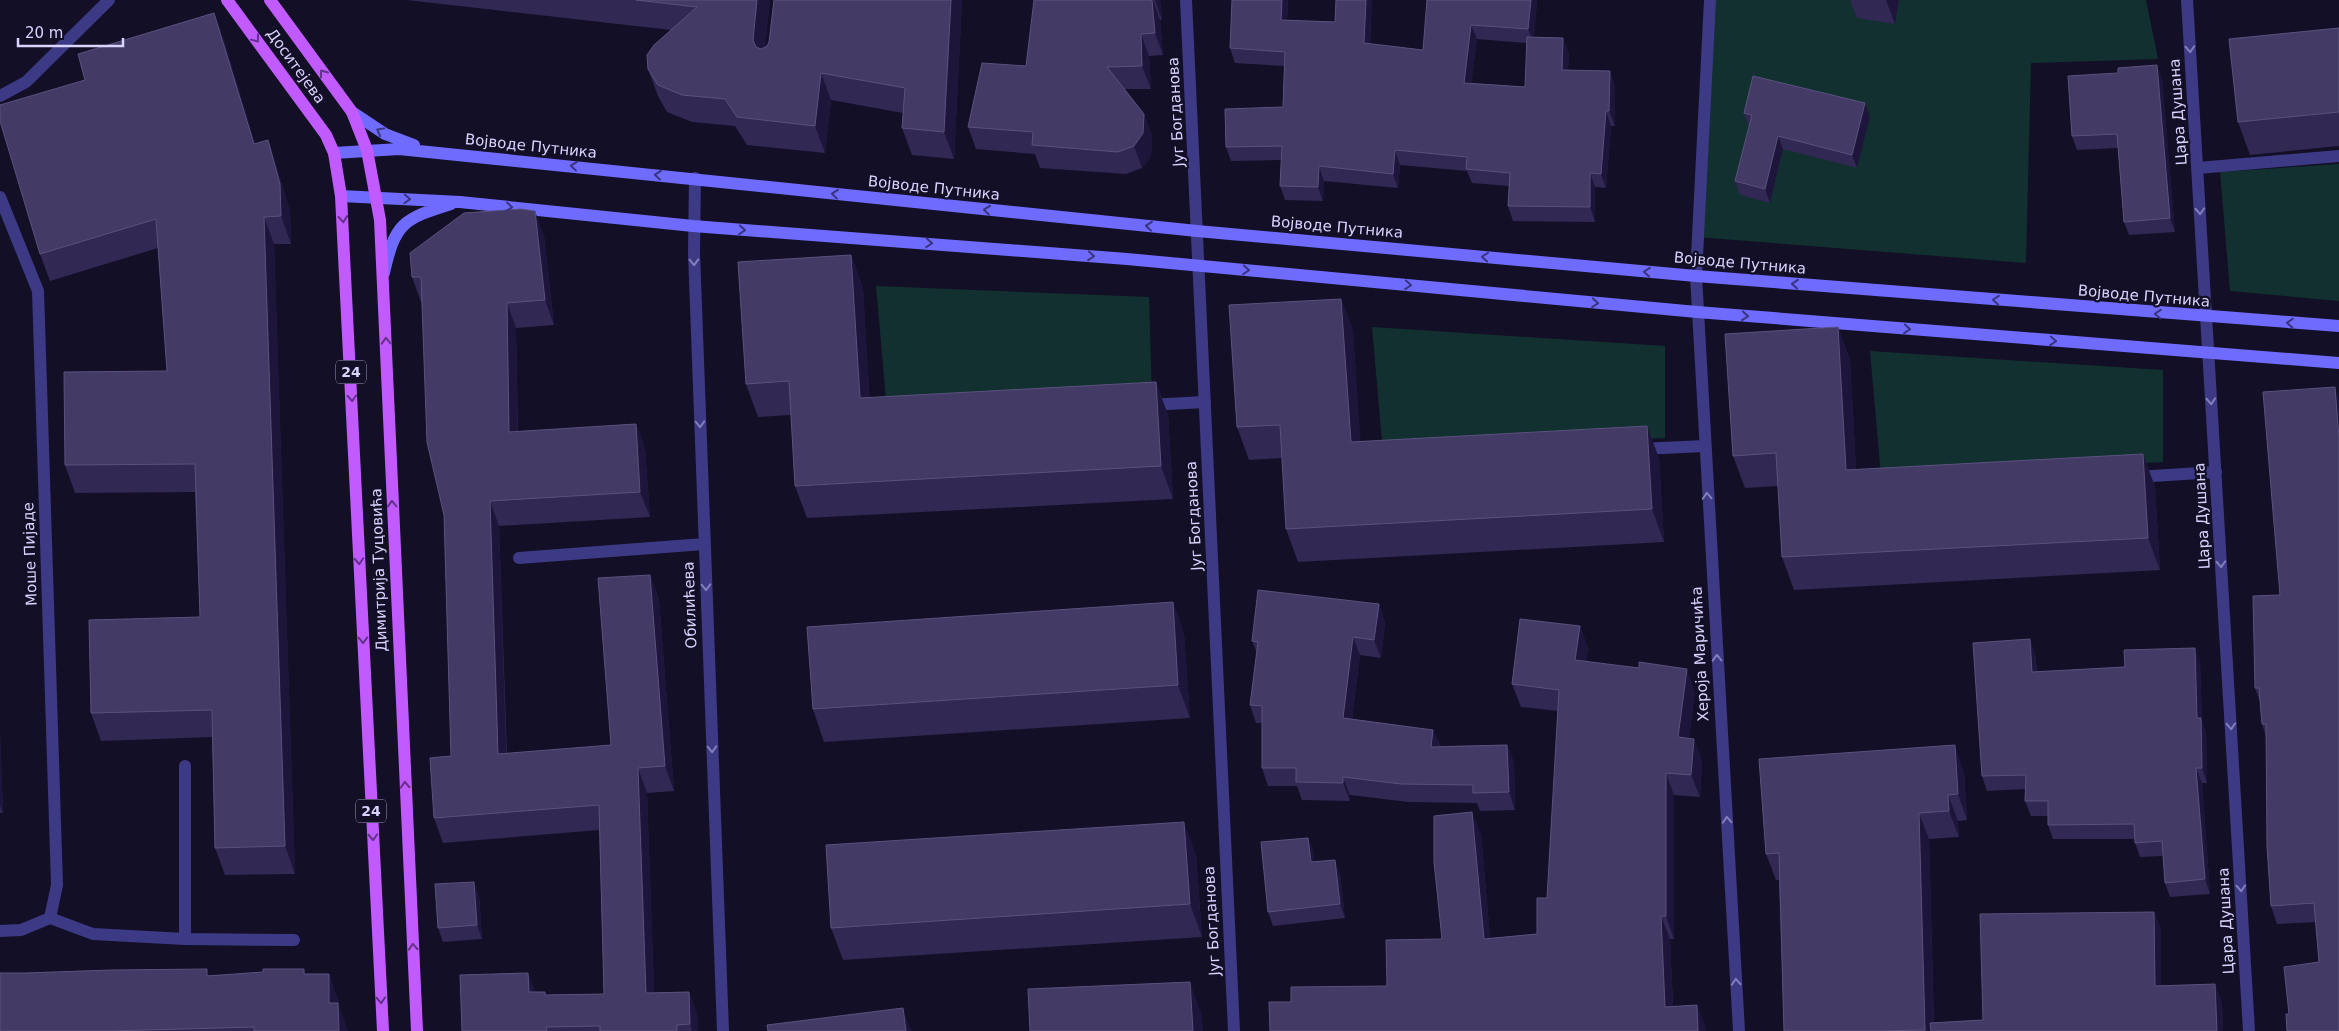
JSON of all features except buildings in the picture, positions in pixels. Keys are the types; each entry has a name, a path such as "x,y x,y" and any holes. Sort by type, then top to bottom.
{"main road":[{"name":"Доситејева","path":"227,0 326,135 334,153"},
{"name":"Доситејева","path":"270,0 352,112"},
{"name":"Димитрија Туцовића","path":"352,112 367,150 376,198 384,275 399,673 417,1031"},
{"path":"352,112 369,125 398,141 443,153"},
{"name":"Војводе Путника","path":"334,153 399,149 1197,231 1696,276 2206,318 2339,326"},
{"name":"Димитрија Туцовића","path":"334,153 341,196 383,1031"},
{"path":"341,196 460,202 693,226 1198,265 1697,312 2339,363"},
{"path":"384,275 391,243 407,222 419,214 460,202"}],"street":[{"path":"0,96 26,82 109,0"},
{"name":"Југ Богданова","path":"1186,0 1234,1031"},
{"name":"Хероја Маричића","path":"1710,0 1696,276 1697,312 1739,1031"},
{"name":"Цара Душана","path":"2187,0 2249,1031"},
{"path":"2198,168 2339,156"},
{"name":"Обилићева","path":"694,178 693,226 723,1031"},
{"name":"Моше Пијаде","path":"0,197 38,291 57,885 50,918"},
{"path":"1135,406 1205,402"},
{"path":"1626,450 1705,446"},
{"path":"2118,478 2216,472"},
{"path":"519,558 704,544"},
{"path":"185,766 185,939"},
{"path":"0,931 21,930 50,918 93,934 185,939 294,940"}],"green space":[{"path":"1710,0 2146,0 2158,59 2031,63 2026,263 1696,237"},
{"path":"2339,164 2339,301 2230,291 2220,172"},
{"path":"876,286 1149,297 1152,397 887,411"},
{"path":"1372,327 1665,346 1665,438 1383,453"},
{"path":"1870,351 2163,370 2163,462 1881,476"}]}
